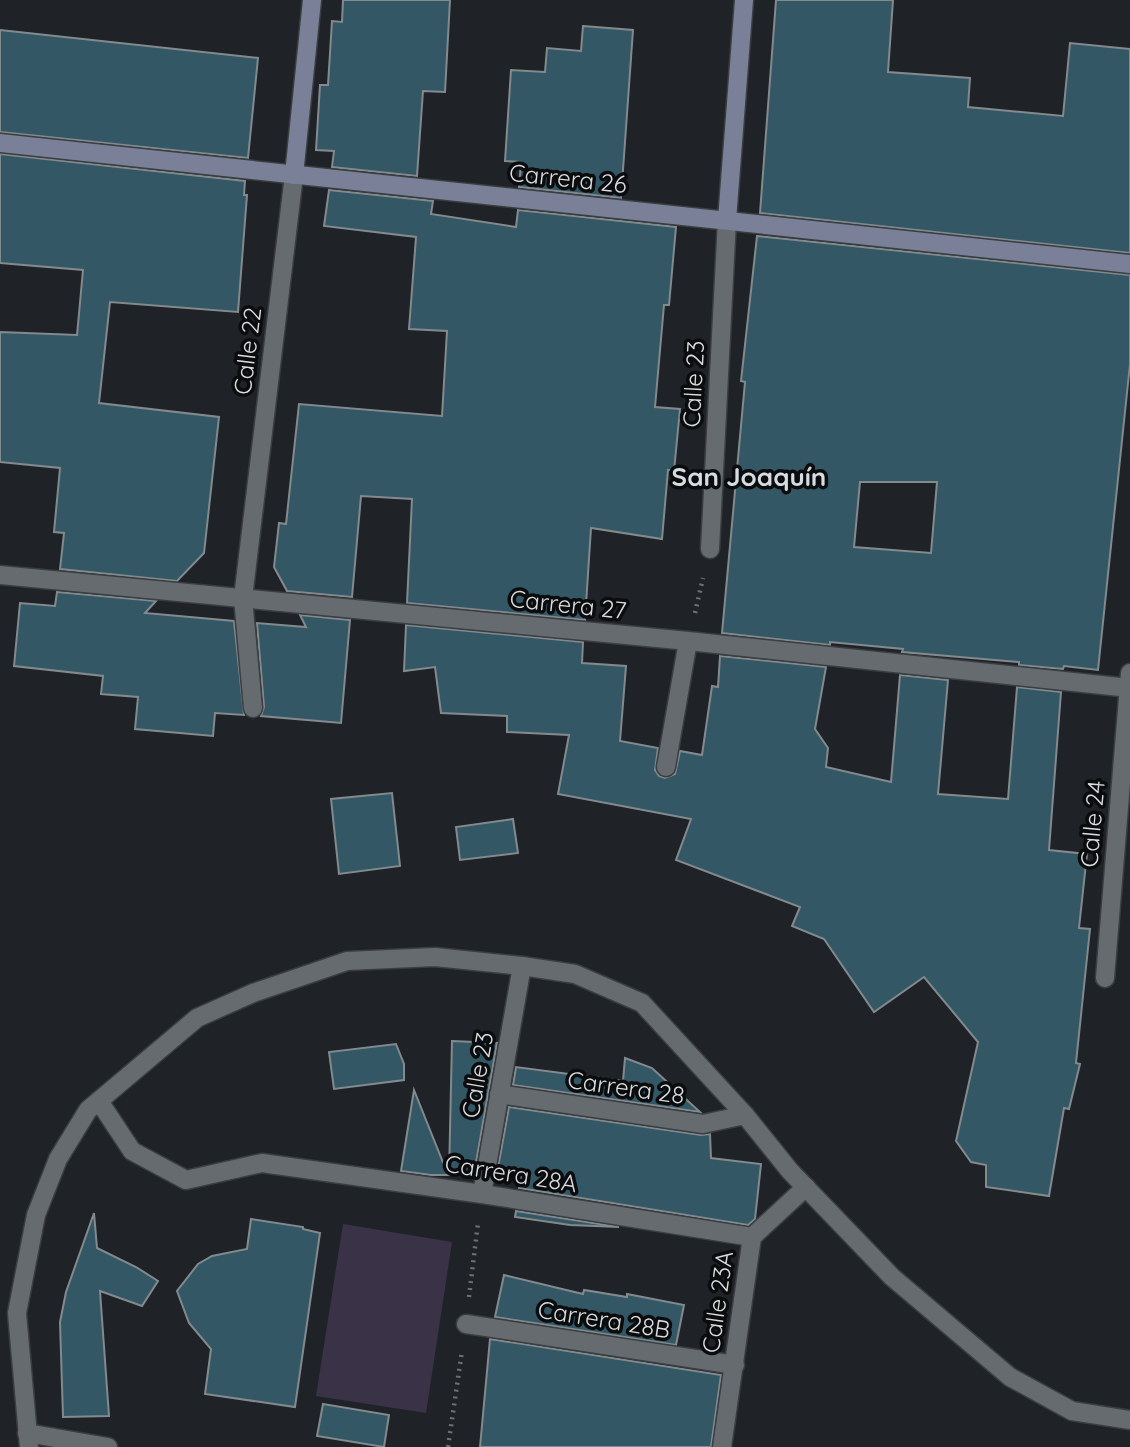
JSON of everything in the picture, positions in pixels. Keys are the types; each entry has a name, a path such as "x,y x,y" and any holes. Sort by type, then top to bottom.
{"street":[{"name":"Calle 22","path":"253,708 243,598 294,175 312,0"},
{"name":"Calle 23","path":"710,549 727,220 744,0"},
{"name":"Carrera 26","path":"0,143 1130,264"},
{"name":"Carrera 27","path":"0,575 1130,683"},
{"path":"666,767 688,641"},
{"name":"Calle 24","path":"1105,978 1130,683"},
{"path":"108,1447 28,1440 17,1313 36,1216 58,1159 88,1110 197,1018 253,993 347,961 435,957 522,965 575,974 642,1003 745,1115 806,1187 892,1277 1010,1377 1072,1411 1130,1420"},
{"name":"Calle 23","path":"482,1194 522,965"},
{"name":"Carrera 28","path":"499,1094 704,1124 745,1115"},
{"name":"Carrera 28A","path":"99,1101 132,1151 186,1180 262,1163 482,1194 752,1237"},
{"name":"Calle 23A","path":"722,1447 752,1237 806,1187"},
{"name":"Carrera 28B","path":"466,1324 735,1365"}],"path":[{"path":"688,641 710,549"}],"shaded area":[{"path":"343,1224 452,1242 426,1413 316,1396"}],"building":[{"path":"343,0 450,0 445,92 423,91 417,176 332,167 334,151 316,150 320,85 328,85 332,21 342,22"},
{"path":"776,0 893,0 888,72 970,78 968,107 1063,116 1070,43 1130,49 1130,253 760,213"},
{"path":"583,26 633,30 621,198 519,187 521,162 505,161 511,70 545,72 547,48 581,51"},
{"path":"0,30 258,58 248,158 0,132"},
{"path":"0,154 245,181 244,195 247,195 238,312 110,302 99,403 219,417 204,553 177,581 60,569 64,533 54,532 60,468 0,462 0,332 77,335 83,270 0,263"},
{"path":"329,190 433,201 431,214 516,227 518,210 676,227 669,305 664,305 655,407 680,409 674,471 668,470 662,539 591,528 585,620 407,603 412,499 361,496 352,597 287,591 274,567 279,523 286,524 299,404 442,416 447,331 409,329 416,237 324,226"},
{"path":"757,236 1130,275 1130,364 1098,670 1019,665 1019,662 902,652 903,649 830,642 830,645 722,633 745,382 741,381","holes":["860,482 937,482 931,553 854,547"]},
{"path":"57,592 156,601 145,613 234,621 244,715 215,713 213,736 135,729 138,697 101,694 103,676 14,666 20,603 55,606"},
{"path":"300,615 350,620 341,723 261,716 264,707 257,623 306,627"},
{"path":"406,625 583,642 582,663 626,666 620,741 658,748 655,770 659,776 665,778 675,774 680,751 702,755 712,686 718,687 720,656 826,667 815,729 828,748 826,767 891,782 900,675 948,680 938,794 1008,799 1017,687 1061,692 1049,850 1087,854 1079,928 1090,929 1076,1063 1080,1064 1069,1109 1064,1108 1049,1196 986,1187 986,1165 971,1162 956,1141 978,1042 924,977 874,1012 824,939 792,926 800,907 676,860 691,819 558,794 569,735 507,732 507,716 441,713 435,667 404,671"},
{"path":"392,793 400,866 339,874 331,799"},
{"path":"513,819 518,853 460,860 456,827"},
{"path":"452,1041 497,1043 474,1174 449,1175"},
{"path":"396,1044 404,1064 404,1080 334,1089 329,1052"},
{"path":"625,1058 652,1068 700,1112 513,1085 516,1067 623,1081"},
{"path":"414,1090 448,1175 401,1171"},
{"path":"509,1107 701,1135 710,1134 711,1158 761,1164 755,1219 748,1225 519,1188 521,1172 497,1173"},
{"path":"516,1211 619,1227 570,1225 515,1217"},
{"path":"94,1213 97,1248 158,1281 142,1306 100,1291 109,1416 63,1417 60,1322 66,1292"},
{"path":"251,1219 303,1227 320,1233 295,1407 205,1394 211,1349 189,1323 177,1291 198,1264 212,1256 247,1249"},
{"path":"504,1275 583,1294 584,1290 627,1297 627,1294 684,1305 676,1345 495,1317"},
{"path":"490,1339 721,1375 711,1447 480,1447"},
{"path":"323,1404 389,1415 384,1447 317,1436"}],"district":[{"name":"San Joaquín","path":"749,477"}]}
